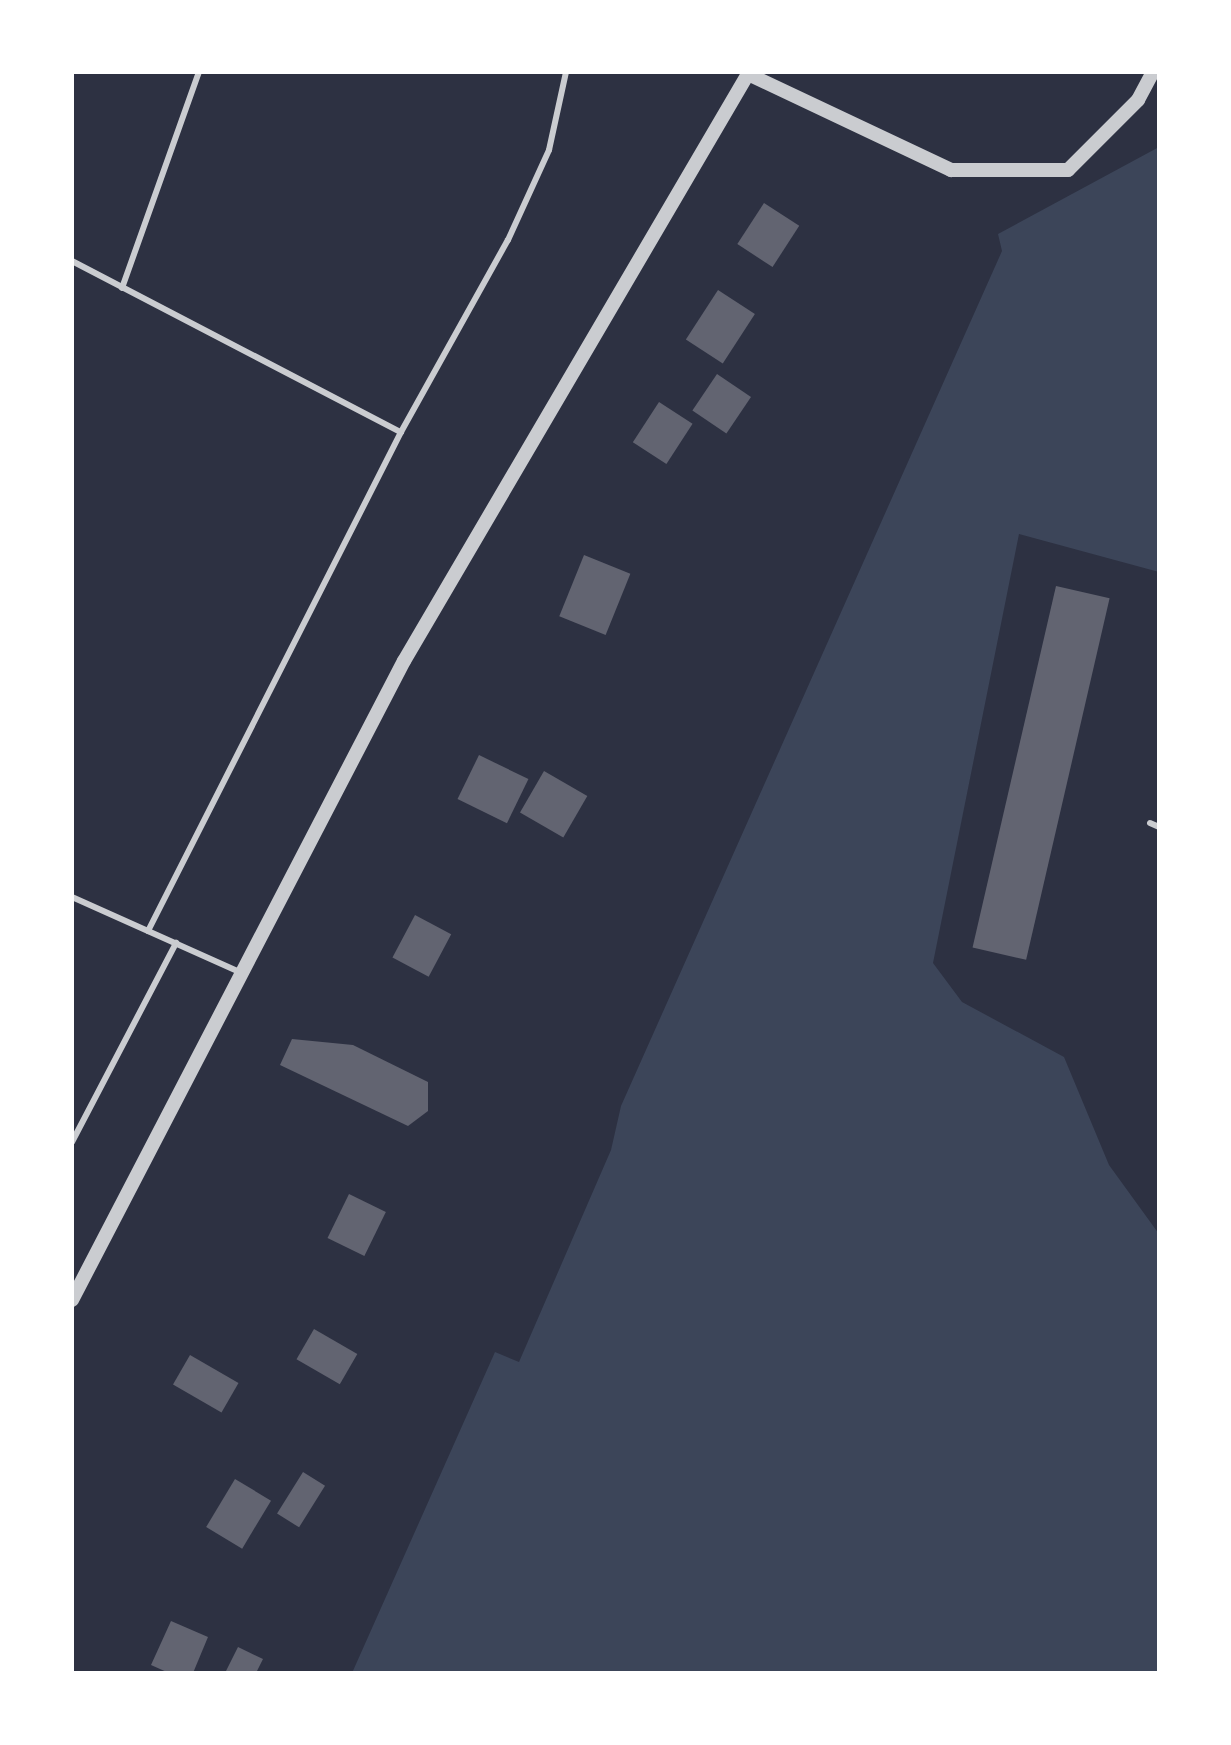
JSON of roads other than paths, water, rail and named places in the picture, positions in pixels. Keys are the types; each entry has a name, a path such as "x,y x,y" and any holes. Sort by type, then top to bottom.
{"street":[{"path":"72,1300 404,661 748,74 951,170 1068,170 1138,100 1153,72"}],"lane":[{"path":"122,288 199,72"},
{"path":"148,931 401,432 508,240 549,150 566,72"},
{"path":"72,261 401,432"},
{"path":"1150,823 1159,827"},
{"path":"72,897 242,973"},
{"path":"72,1142 176,943"}]}
